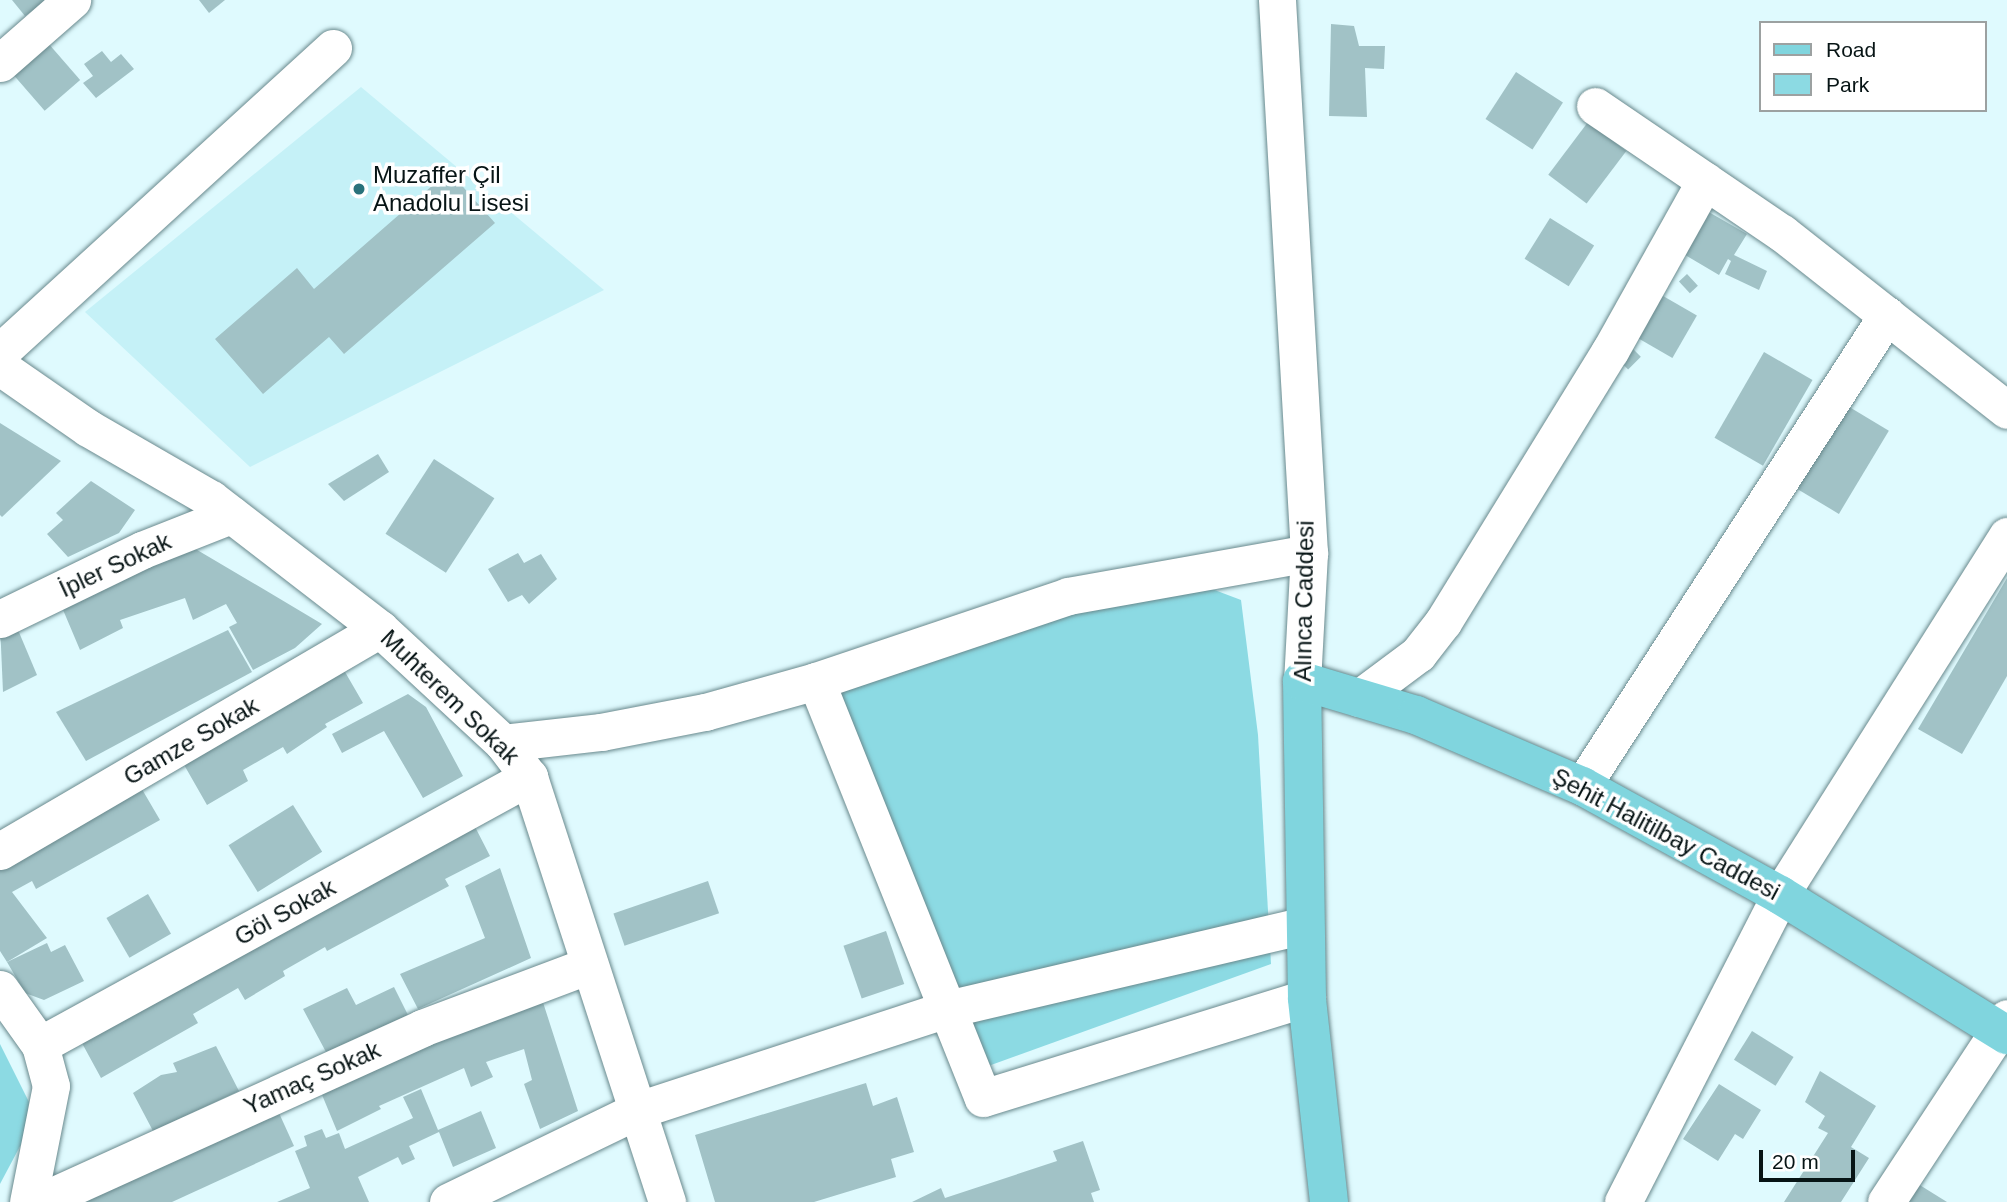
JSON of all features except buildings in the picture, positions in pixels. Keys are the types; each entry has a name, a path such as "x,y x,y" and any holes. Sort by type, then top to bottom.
{"main road":[{"name":"Şehit Halitilbay Caddesi","path":"1302,681 1416,715 1582,786 1780,895 2005,1027"},
{"name":"Alınca Caddesi","path":"1302,681 1307,998 1329,1202"}],"street":[{"path":"0,63 72,0"},
{"name":"Alınca Caddesi","path":"1277,0 1309,553 1302,681"},
{"path":"0,352 333,48"},
{"path":"1595,106 1782,233 2007,410"},
{"path":"1359,698 1418,654 1443,622 1604,362 1705,181"},
{"path":"1582,786 1887,315"},
{"name":"Muhterem Sokak","path":"0,367 88,428 231,515 380,629 503,743 530,777 667,1202"},
{"name":"İpler Sokak","path":"0,619 142,550 231,515"},
{"path":"1623,1202 1780,895 2007,536"},
{"path":"503,743 601,732 705,712 816,681 1068,596 1309,553"},
{"name":"Gamze Sokak","path":"0,851 380,629"},
{"path":"816,681 983,1098 1307,998"},
{"name":"Göl Sokak","path":"40,1045 530,777"},
{"path":"447,1202 638,1110 947,1009 1304,925"},
{"name":"Yamaç Sokak","path":"39,1202 422,1028 590,965"},
{"path":"0,989 40,1045 51,1086 28,1202"},
{"path":"1886,1202 2005,1027"}],"shaded area":[{"name":"Muzaffer Çil Anadolu Lisesi","path":"361,87 604,290 250,467 85,312"}],"green space":[{"path":"1175,575 1241,600 1258,735 1271,964 980,1069 836,691"},
{"path":"0,1044 29,1102 26,1135 0,1184"}],"place":[{"name":"Muzaffer Çil Anadolu Lisesi","path":"359,189"}]}
